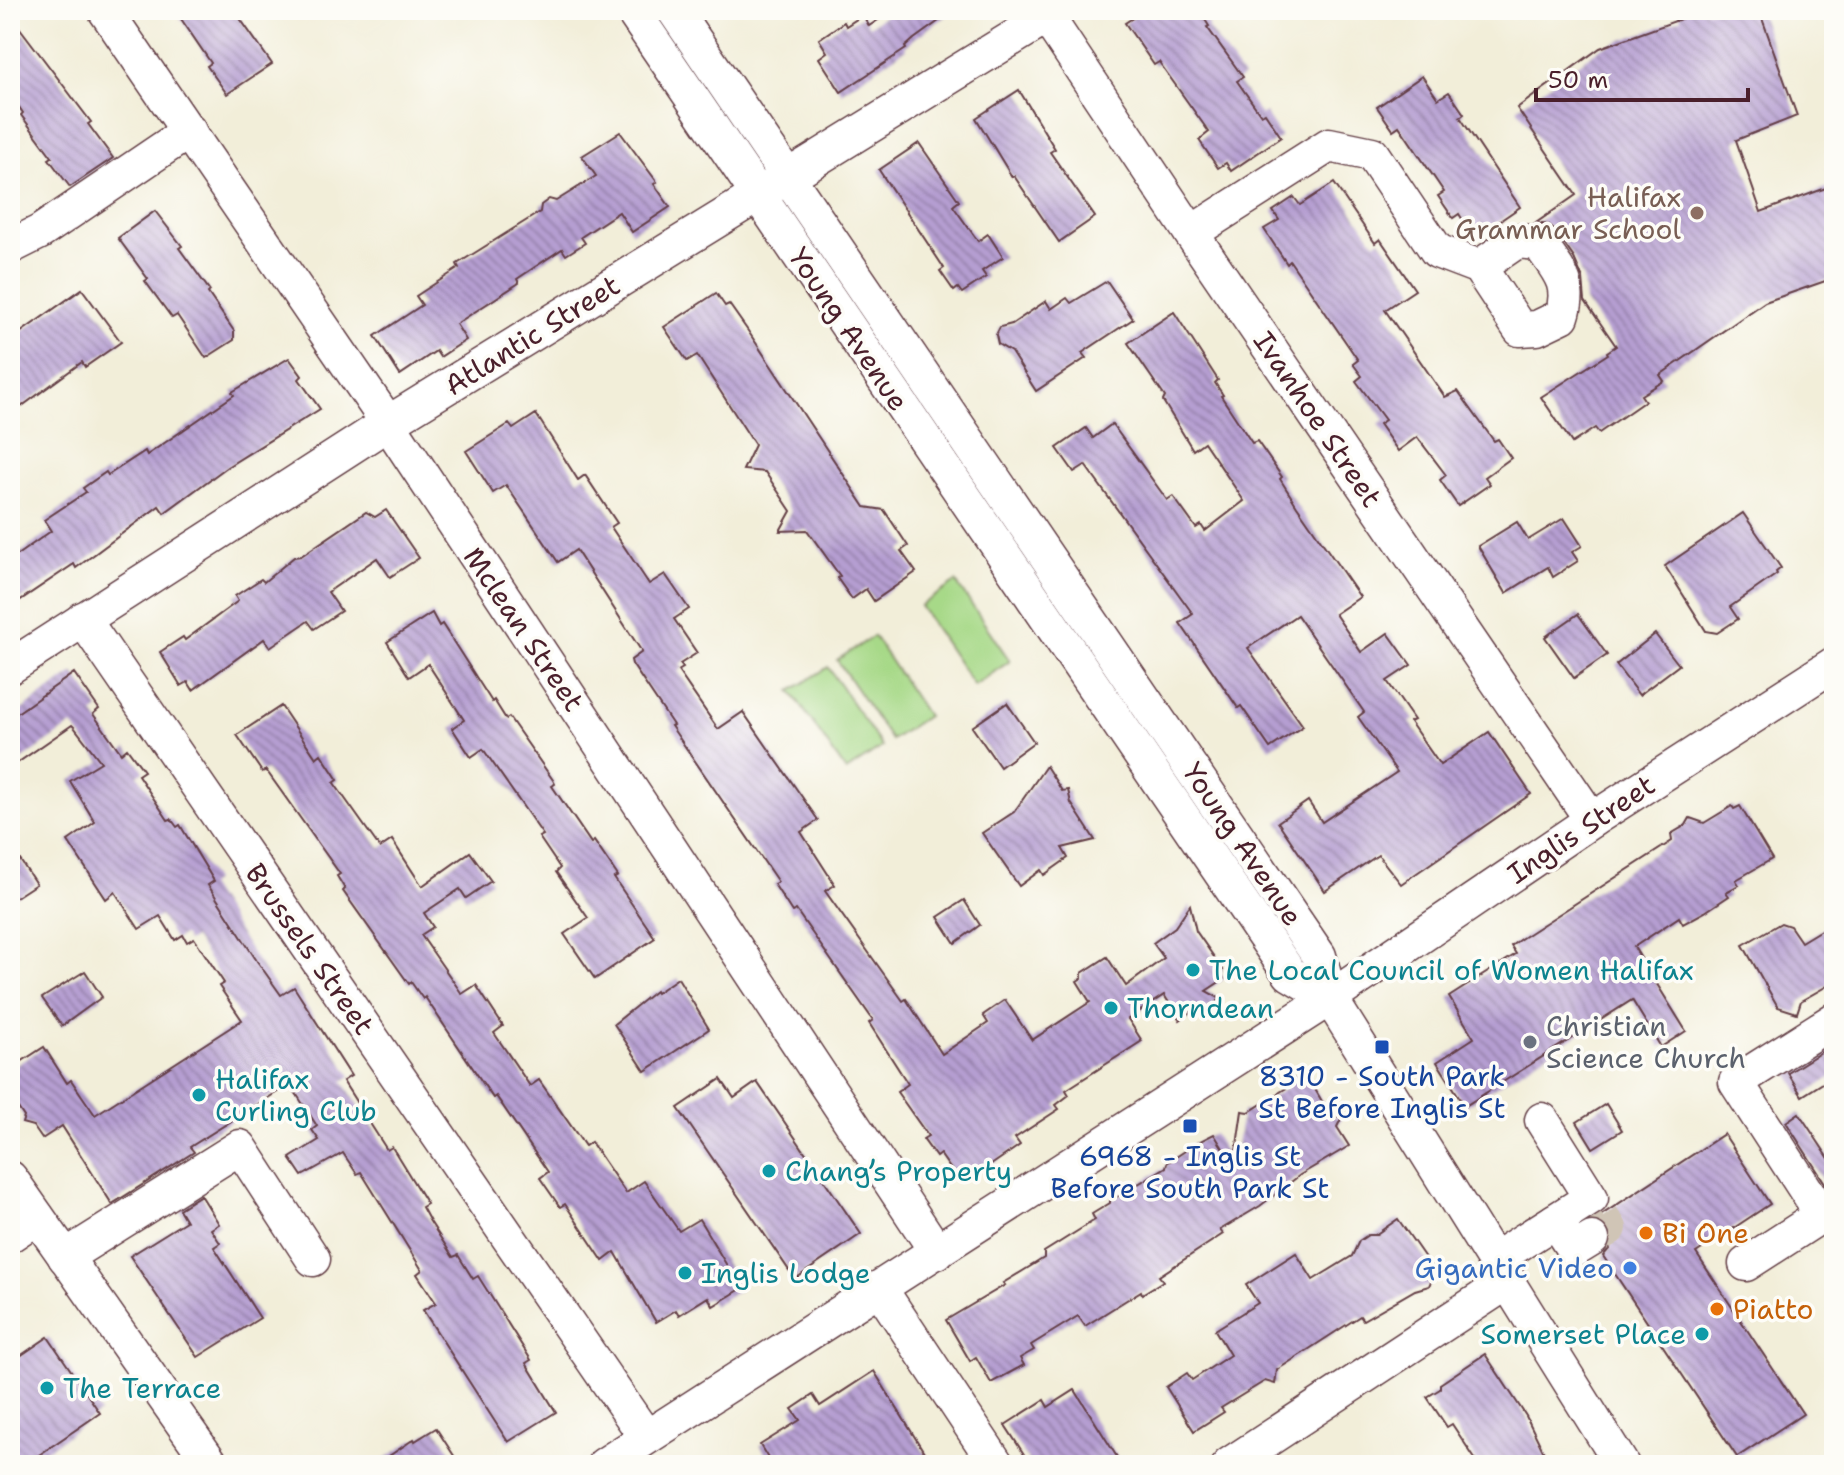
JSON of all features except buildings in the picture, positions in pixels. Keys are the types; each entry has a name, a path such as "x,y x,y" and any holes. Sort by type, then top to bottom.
{"street":[{"name":"Mclean Street","path":"105,10 388,423 937,1252"},
{"name":"Young Avenue","path":"632,10 1290,974 1330,998"},
{"name":"Young Avenue","path":"674,10 1319,956 1330,998"},
{"name":"Atlantic Street","path":"10,667 388,423 1052,14"},
{"name":"Ivanhoe Street","path":"1052,14 1191,233 1592,820"},
{"path":"10,247 40,232 189,131"},
{"path":"1191,233 1329,145 1372,154 1437,251 1479,267"},
{"name":"Brussels Street","path":"83,619 646,1437"},
{"name":"Inglis Street","path":"604,1465 1330,998 1592,820 1834,664"},
{"path":"1330,998 1622,1465"},
{"path":"1746,1264 1822,1215 1736,1082 1834,1020"},
{"path":"1229,1465 1502,1270 1555,1221 1595,1217 1542,1120"},
{"path":"65,1257 240,1147 313,1259"},
{"path":"10,1178 23,1226 65,1257 212,1465"},
{"path":"880,1289 997,1465"}],"green space":[{"path":"956,582 1010,661 974,686 920,606"},
{"path":"874,636 927,716 891,740 837,660"},
{"path":"828,667 882,747 846,771 791,691"}],"tunnel":[{"path":"1592,1239 1610,1228 1601,1215"}],"place":[{"name":"Halifax Grammar School","path":"1697,213"},
{"name":"The Local Council of Women Halifax","path":"1193,970"},
{"name":"Thorndean","path":"1111,1008"},
{"name":"Christian Science Church","path":"1530,1042"},
{"name":"8310 - South Park St Before Inglis St","path":"1382,1047"},
{"name":"Halifax Curling Club","path":"199,1095"},
{"name":"6968 - Inglis St Before South Park St","path":"1190,1126"},
{"name":"Chang’s Property","path":"769,1171"},
{"name":"Bi One","path":"1646,1233"},
{"name":"Gigantic Video","path":"1630,1268"},
{"name":"Inglis Lodge","path":"685,1273"},
{"name":"Piatto","path":"1717,1309"},
{"name":"Somerset Place","path":"1702,1334"},
{"name":"The Terrace","path":"47,1388"}]}
